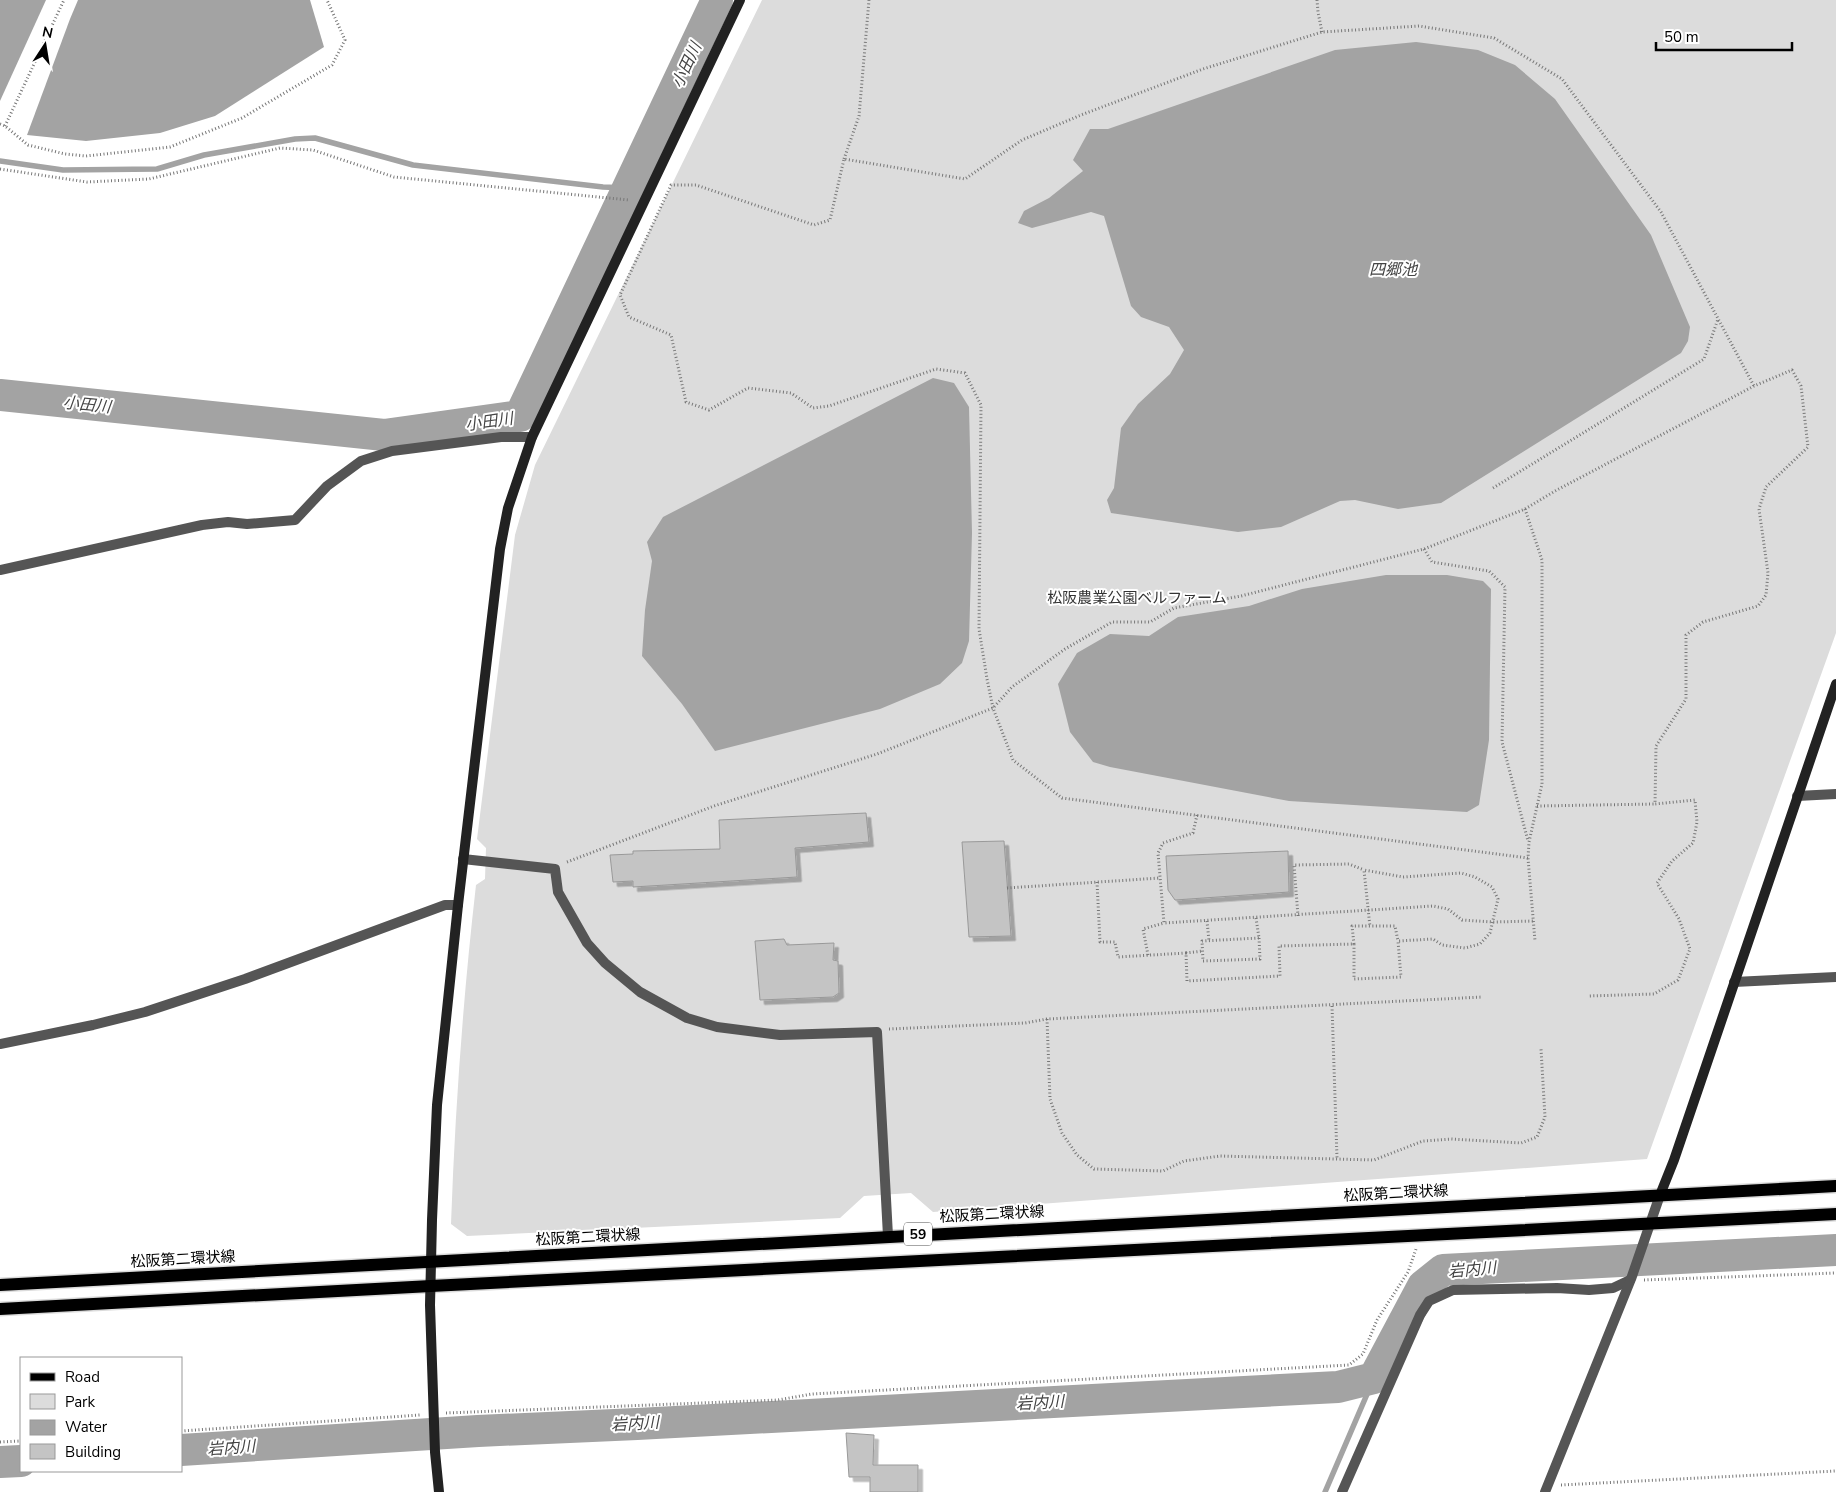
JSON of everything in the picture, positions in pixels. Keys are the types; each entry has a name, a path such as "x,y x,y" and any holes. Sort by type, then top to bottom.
{"main road":[{"name":"松阪第二環状線","path":"0,1285 1836,1186"},
{"name":"59","path":"0,1309 1836,1214"}],"street":[{"path":"439,1492 435,1452 430,1286 438,1105 463,858 500,549 508,508 532,437 740,0"},
{"path":"0,570 202,525 228,522 247,524 295,520 326,486 361,461 392,451 501,437 532,437"},
{"path":"1546,1489 1631,1280 1836,684"},
{"path":"1797,796 1836,794"},
{"path":"463,858 555,868 558,892 573,921 593,950 605,963 640,992 687,1018 717,1026 780,1034 877,1032 888,1236"},
{"path":"0,1044 145,1012 245,979 445,905 458,905"},
{"path":"1734,982 1836,977"},
{"path":"1342,1492 1420,1315 1429,1301 1452,1290 1557,1288 1589,1290 1613,1288 1631,1280"}],"path":[{"path":"6,126 64,0"},
{"path":"0,124 6,126 28,144 64,154 86,156 170,147 242,118 332,65 345,40 327,0"},
{"path":"869,0 859,116 844,159 830,220 814,225 696,184 671,185 620,295 629,317 671,335 686,402 709,410 748,388 791,394 813,408 829,406 936,369 965,373 981,405 979,628 993,708 1013,760 1062,798 1528,858"},
{"path":"1317,0 1322,32"},
{"path":"844,159 965,178 1022,140 1081,115 1203,69 1322,32 1419,26 1494,38 1562,79 1661,212 1754,386"},
{"path":"0,169 87,182 149,179 280,148 313,150 394,177 629,200"},
{"path":"1493,488 1704,360 1719,318"},
{"path":"567,862 714,806 877,754 993,708 1012,687 1065,649 1112,622 1150,622 1174,608 1241,596 1424,549 1525,510 1555,491 1754,386 1792,370 1801,386 1808,447 1766,487 1759,509 1768,573 1766,595 1758,606 1703,622 1686,635 1686,699 1656,746 1655,804"},
{"path":"1525,510 1542,560 1542,784 1528,842 1535,941"},
{"path":"1424,549 1432,562 1489,572 1505,587 1502,742 1528,842"},
{"path":"1537,806 1655,804 1695,800 1697,822 1693,843 1672,861 1657,883 1679,919 1690,949 1678,980 1654,994 1589,996"},
{"path":"1164,923 1158,852 1162,843 1193,833 1196,815"},
{"path":"1298,916 1294,865 1349,864 1364,870 1403,877 1461,873 1475,876 1492,887 1498,899 1490,933 1480,944 1465,948 1442,945 1433,940 1398,940"},
{"path":"1364,870 1370,927"},
{"path":"1007,888 1160,878"},
{"path":"1097,882 1100,942 1115,942 1118,957 1203,951"},
{"path":"1148,955 1143,929 1164,923 1433,906 1448,909 1462,920 1493,922 1534,921"},
{"path":"1256,918 1258,938 1260,959 1203,961 1202,941 1258,938"},
{"path":"1207,921 1209,941"},
{"path":"1352,926 1370,927 1395,926 1401,977 1354,979 1352,926"},
{"path":"1186,953 1187,981 1280,976 1279,946 1354,944"},
{"path":"888,1024 888,1030 1025,1023 1046,1019 1482,997"},
{"path":"1332,1006 1337,1158"},
{"path":"1046,1019 1050,1099 1062,1133 1077,1155 1094,1169 1163,1171 1184,1161 1220,1156 1374,1160 1423,1141 1451,1139 1521,1143 1536,1137 1545,1118 1541,1049"},
{"path":"182,1431 435,1414 778,1400 822,1393 1349,1365 1363,1354 1377,1320 1408,1272 1420,1236"},
{"path":"1631,1280 1836,1273"},
{"path":"0,1442 20,1441"},
{"path":"1546,1489 1836,1470"}],"green space":[{"name":"松阪農業公園ベルファーム","path":"762,0 1836,0 1836,633 1647,1159 933,1212 911,1193 864,1196 840,1218 467,1236 451,1224 457,1097 467,970 476,885 485,879 486,848 477,839 515,535 535,465"}],"water":[{"path":"0,0 46,0 0,101"},
{"path":"78,0 310,0 324,47 215,116 160,133 86,141 27,135"},
{"name":"四郷池","path":"1416,42 1478,50 1515,65 1555,99 1651,235 1690,327 1688,341 1681,353 1441,503 1398,509 1355,500 1340,501 1281,527 1238,532 1111,513 1107,500 1114,488 1121,428 1138,404 1170,374 1184,350 1169,327 1141,317 1131,306 1104,216 1091,212 1032,228 1018,223 1024,211 1049,198 1083,171 1073,160 1090,129 1108,129 1335,50"},
{"path":"933,378 954,383 969,407 972,533 969,641 962,663 940,684 880,709 715,751 682,704 642,656 645,610 652,561 647,542 663,517"},
{"path":"1386,575 1447,575 1483,581 1491,589 1489,740 1479,805 1467,812 1289,801 1110,767 1093,762 1070,732 1058,684 1077,653 1110,634 1149,636 1178,617 1249,606 1302,589"}],"building":[{"path":"866,813 869,842 795,848 797,877 633,887 633,881 613,882 610,855 633,854 633,851 720,849 719,820"},
{"path":"1004,841 1011,936 969,937 962,842"},
{"path":"1288,851 1289,892 1175,900 1168,890 1166,856"},
{"path":"784,939 787,945 834,943 833,960 838,961 839,993 833,997 760,1000 755,941"},
{"path":"846,1433 874,1435 873,1465 918,1465 918,1492 870,1492 870,1477 849,1477"}],"waterway":[{"name":"小田川","path":"0,395 384,435 520,416 717,0"},
{"path":"0,161 63,170 157,169 204,155 295,139 315,138 413,165 603,187 628,188"},
{"name":"岩内川","path":"182,1450 478,1431 1338,1387 1374,1378 1423,1286 1443,1270 1836,1250"},
{"path":"1325,1492 1374,1378"},
{"name":"岩内川","path":"0,1462 20,1461"}]}
